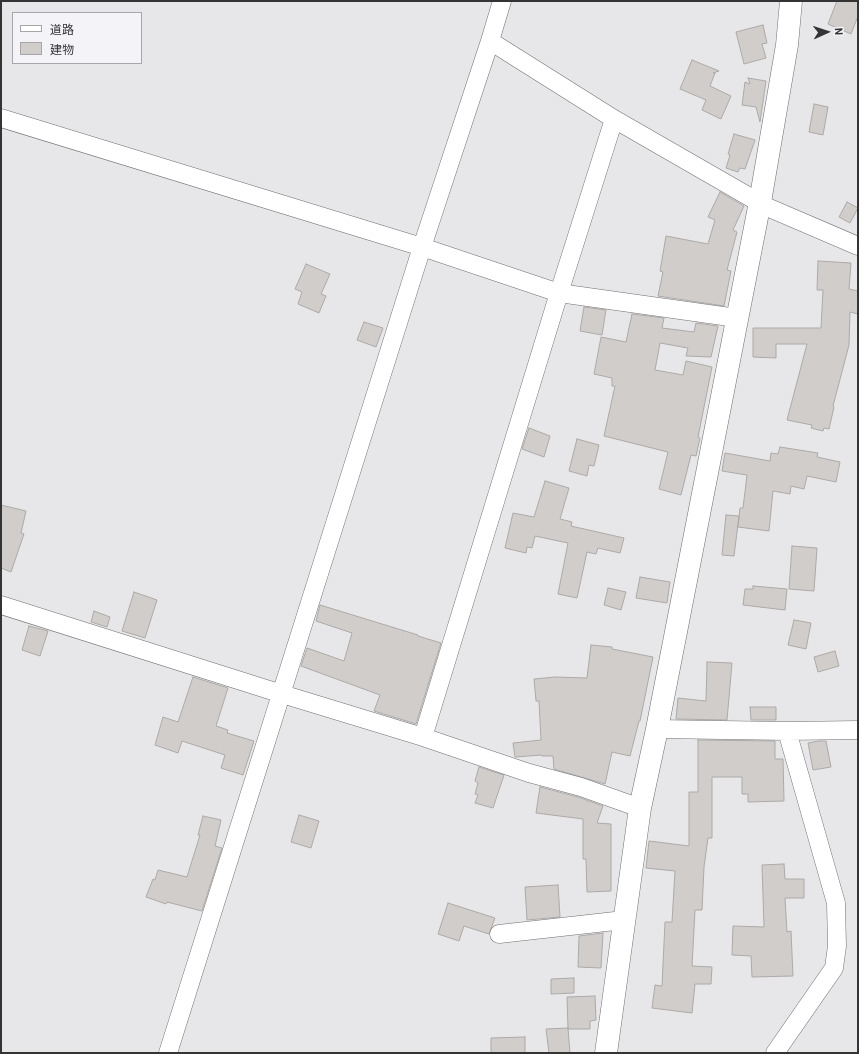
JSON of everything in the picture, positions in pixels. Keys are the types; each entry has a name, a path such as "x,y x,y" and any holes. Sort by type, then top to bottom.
{"street":[{"path":"168,1053 422,247 502,1"},
{"path":"606,1053 640,808 760,202 787,45 791,1"},
{"path":"490,41 614,119 760,202 766,207 858,246"},
{"path":"1,118 422,247 559,293 737,318"},
{"path":"423,737 614,119"},
{"path":"1,605 423,737 529,772 581,787 640,808"},
{"path":"657,728 787,731 858,730"},
{"path":"775,1053 834,968 837,946 836,903 787,731"},
{"path":"499,934 624,920"}],"building":[{"path":"837,1 858,1 858,16 851,34 828,24"},
{"path":"763,25 767,43 762,44 766,58 744,64 736,32"},
{"path":"692,60 719,71 713,73 715,73 710,86 731,96 721,119 702,110 706,100 680,89"},
{"path":"748,78 766,81 760,122 756,107 742,105 745,82 750,84"},
{"path":"814,104 828,107 823,135 809,132"},
{"path":"734,134 755,140 745,169 740,168 738,172 726,168 730,155 728,154"},
{"path":"720,192 744,206 733,230 737,232 727,270 731,271 724,306 658,296 663,272 660,271 666,236 708,244 715,220 708,217"},
{"path":"847,202 858,208 850,223 839,217"},
{"path":"818,261 851,263 849,289 858,291 858,314 850,312 849,345 833,406 829,429 824,428 823,431 811,428 812,425 787,420 807,344 776,344 776,358 753,357 753,328 821,328 823,290 817,290"},
{"path":"306,264 330,274 321,294 326,296 319,313 298,304 302,292 295,289"},
{"path":"584,307 606,310 602,335 580,331"},
{"path":"632,314 664,318 662,328 694,332 696,323 718,326 711,357 686,356 688,348 660,343 655,370 683,375 686,361 712,367 698,437 700,438 696,456 691,455 681,495 659,489 668,452 604,436 615,386 612,386 612,378 594,374 601,337 626,342"},
{"path":"364,322 383,328 376,347 357,340"},
{"path":"529,428 550,436 544,457 522,449"},
{"path":"577,439 599,445 594,466 589,465 587,476 569,471"},
{"path":"780,447 818,453 817,457 840,462 836,482 807,476 804,489 791,486 790,494 773,491 769,531 738,527 740,508 743,508 747,475 722,471 725,453 770,461 771,453 778,454"},
{"path":"545,481 569,488 560,519 572,522 571,526 624,538 620,553 598,548 596,554 587,552 577,598 558,594 568,543 535,536 532,548 527,547 526,553 505,548 513,513 534,517"},
{"path":"1,505 26,511 21,533 24,534 11,572 1,568"},
{"path":"726,515 739,516 734,556 722,555"},
{"path":"792,546 817,548 814,591 789,589"},
{"path":"640,577 670,582 667,603 636,598"},
{"path":"753,586 787,589 785,610 743,605 745,589 753,589"},
{"path":"608,588 626,592 621,610 604,605"},
{"path":"134,592 157,600 145,638 122,631"},
{"path":"320,605 441,643 416,724 374,711 380,695 301,666 307,648 344,661 352,633 316,621"},
{"path":"94,611 110,617 107,627 91,622"},
{"path":"794,620 811,623 806,649 788,645"},
{"path":"29,626 48,631 40,656 22,650"},
{"path":"591,645 612,647 612,649 653,657 640,721 630,756 612,752 605,784 554,769 553,756 542,755 515,757 513,743 541,740 539,701 536,701 534,679 555,677 587,678"},
{"path":"835,651 839,666 818,672 814,657"},
{"path":"707,662 732,663 727,720 676,719 678,698 706,701"},
{"path":"193,677 228,688 216,726 228,730 227,733 254,741 243,775 221,768 225,755 182,741 178,753 155,745 163,717 178,722"},
{"path":"750,707 776,707 776,720 751,720"},
{"path":"698,740 775,741 775,759 783,759 784,801 748,802 748,794 742,794 742,777 712,777 712,838 708,838 704,867 702,910 695,910 692,966 712,967 711,984 695,984 692,1013 652,1008 655,985 662,986 665,922 672,922 675,871 646,868 649,841 689,846 689,792 698,792"},
{"path":"826,741 831,767 813,770 808,743"},
{"path":"479,767 504,775 493,808 475,803 478,795 475,794 478,783 475,781"},
{"path":"540,787 578,797 603,806 597,823 611,824 611,891 587,892 586,859 583,859 583,819 536,813"},
{"path":"299,815 319,821 311,848 291,842"},
{"path":"203,816 221,820 215,846 222,848 202,911 167,902 166,904 146,897 153,879 155,880 158,870 187,877 200,835 198,835"},
{"path":"784,864 785,879 804,879 804,898 785,898 787,932 791,931 793,976 752,977 751,956 732,955 733,926 764,927 762,865"},
{"path":"558,885 560,917 527,920 525,887"},
{"path":"448,903 495,918 489,934 464,926 459,941 438,934"},
{"path":"603,933 601,968 578,967 579,936"},
{"path":"574,978 574,993 551,994 551,979"},
{"path":"595,996 596,1020 590,1021 590,1029 568,1029 567,997"},
{"path":"568,1028 570,1053 549,1053 546,1029"},
{"path":"525,1037 525,1053 491,1053 491,1038"}]}
